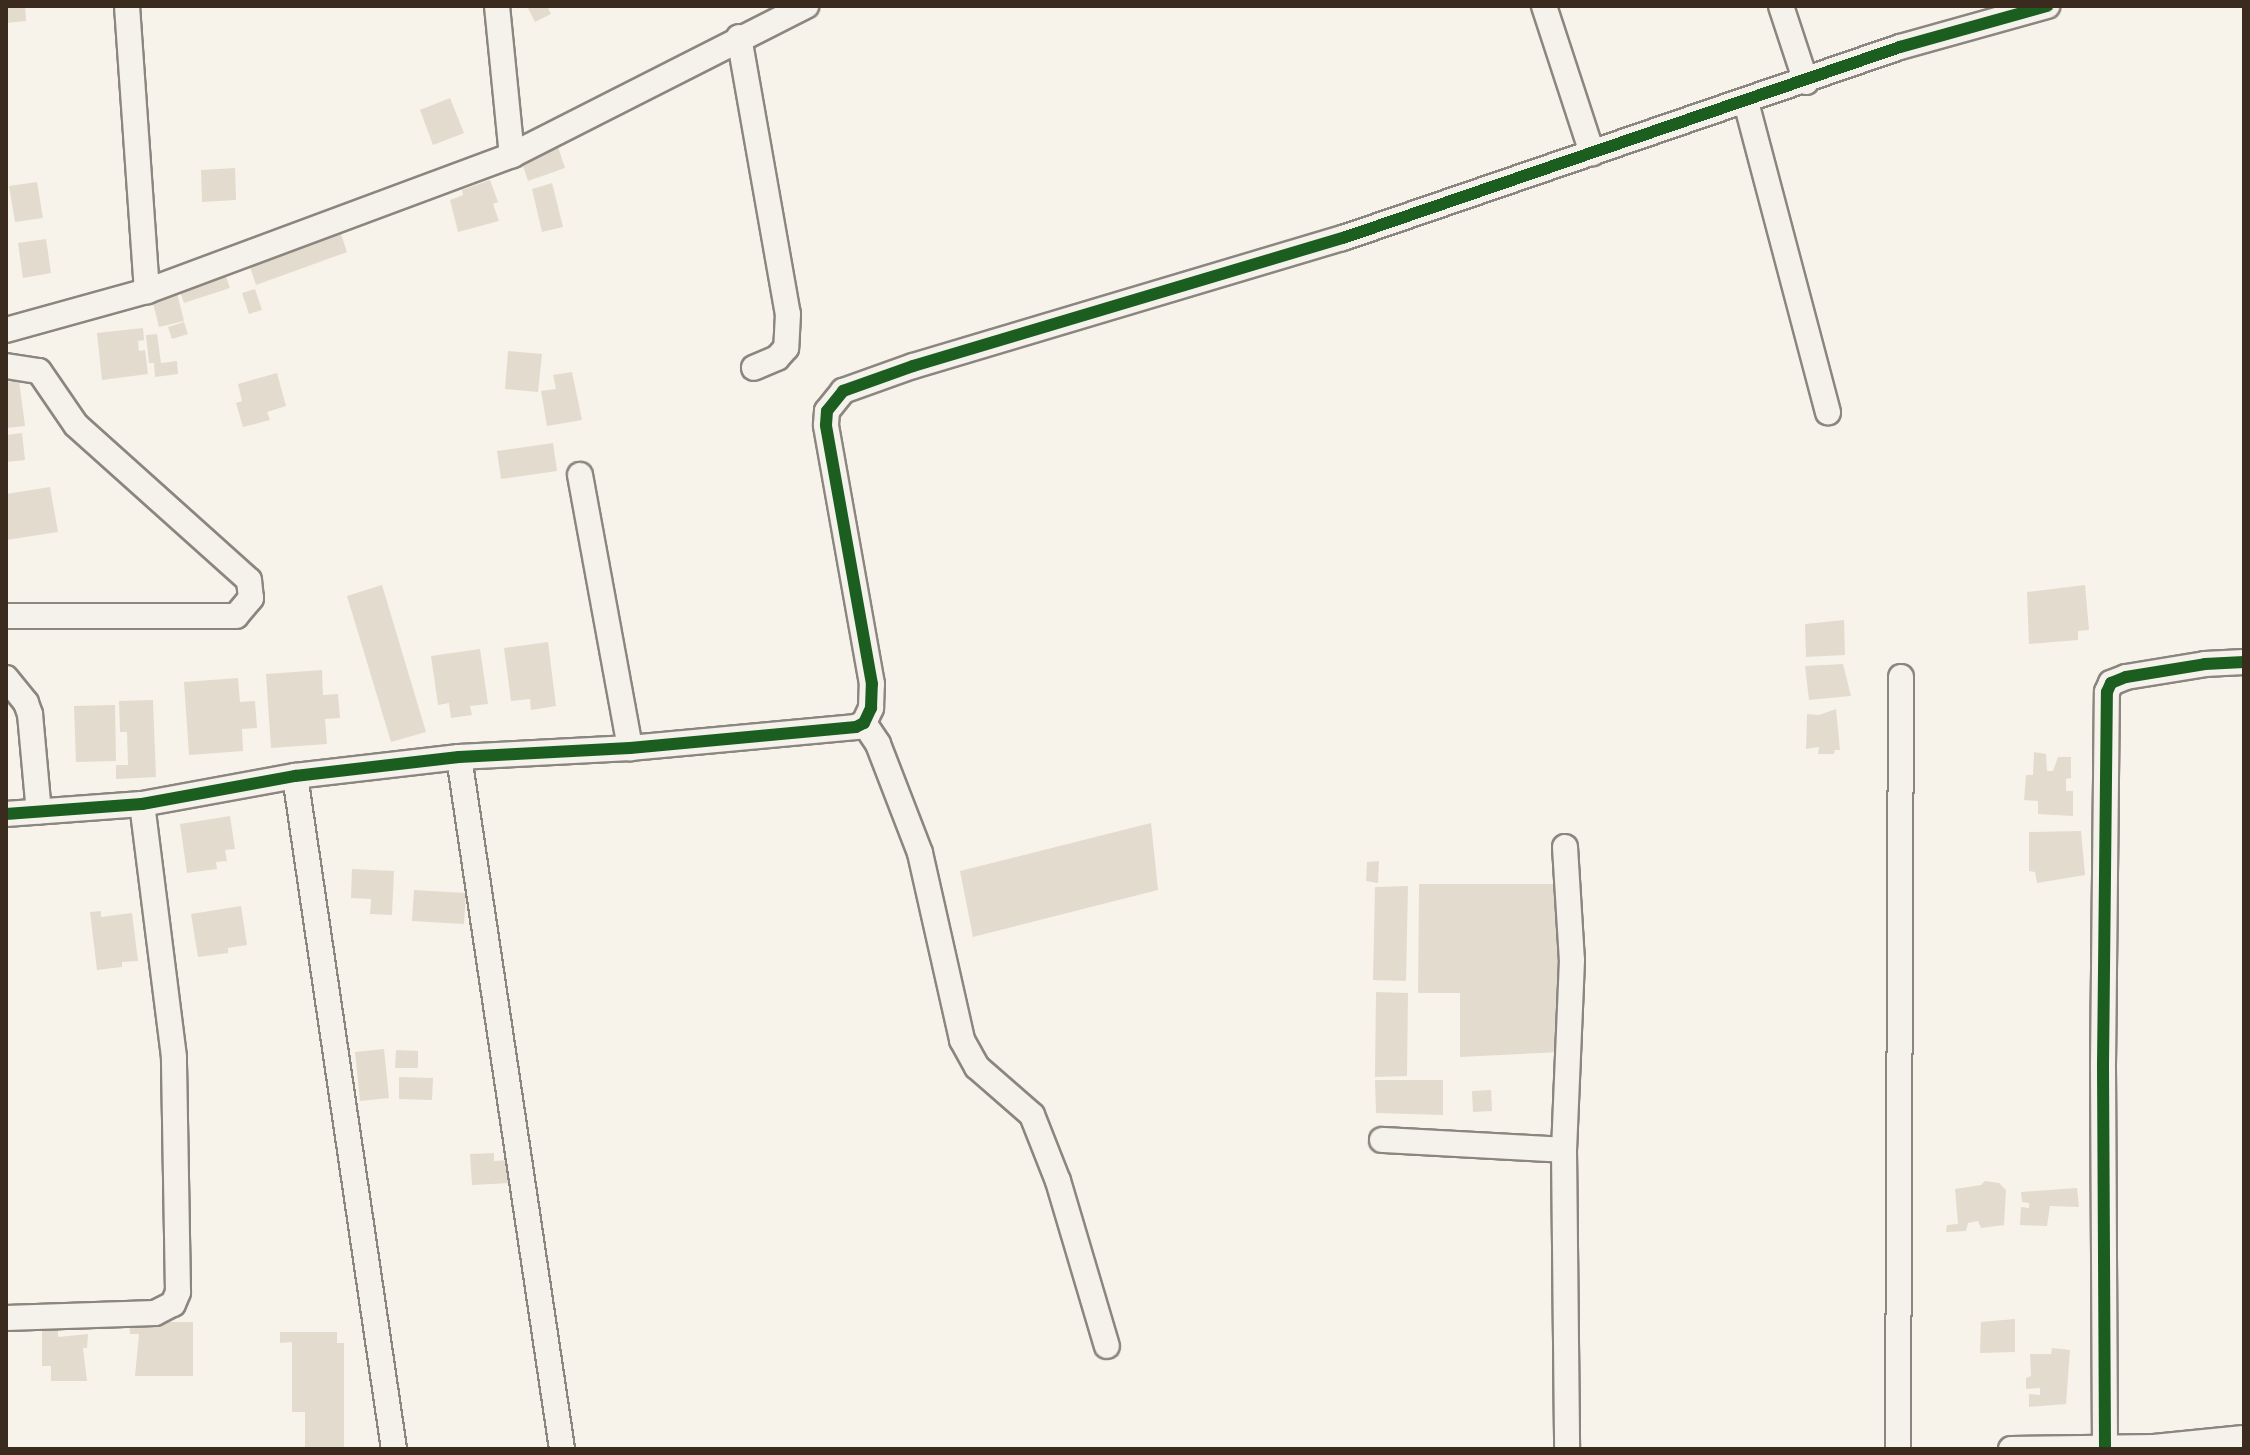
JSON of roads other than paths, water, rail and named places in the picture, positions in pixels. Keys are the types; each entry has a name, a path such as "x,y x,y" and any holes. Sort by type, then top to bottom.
{"street":[{"path":"127,6 147,291"},
{"path":"497,6 512,155"},
{"path":"6,330 147,291 512,155 739,37 806,6"},
{"path":"1544,6 1592,153"},
{"path":"1781,6 1806,82"},
{"path":"6,814 142,804 295,776 459,757 630,748 790,732 848,730 864,723 871,708 872,684 826,425 827,411 843,391 913,366 1343,238 1806,82 1900,47 2047,6"},
{"path":"739,37 788,314 786,348 777,358 754,368"},
{"path":"1746,102 1828,412"},
{"path":"6,366 39,371 76,425 249,580 251,598 236,616 6,616"},
{"path":"580,475 630,748"},
{"path":"2105,1447 2103,1018 2107,692 2111,683 2126,677 2205,664 2244,662"},
{"path":"1898,1449 1901,677"},
{"path":"6,678 30,714 39,812"},
{"path":"864,723 878,744 920,853 962,1040 977,1067 1032,1115 1058,1181 1107,1346"},
{"path":"459,757 562,1449"},
{"path":"295,776 394,1449"},
{"path":"6,1318 155,1313 173,1304 178,1292 174,1057 142,804"},
{"path":"1565,847 1572,960 1564,1150 1567,1449"},
{"path":"1382,1140 1564,1150"},
{"path":"2011,1449 2154,1447 2244,1438"}]}
